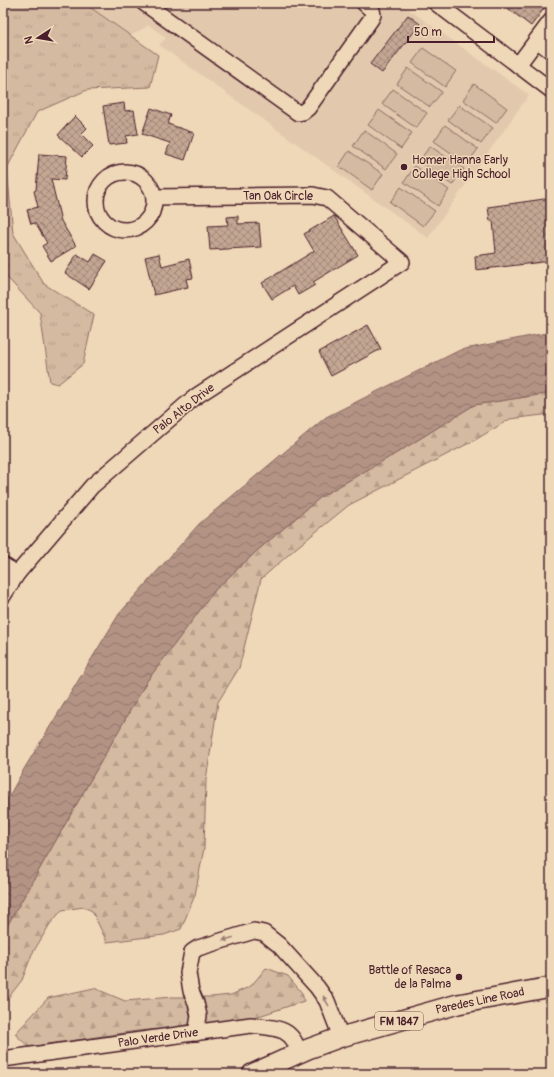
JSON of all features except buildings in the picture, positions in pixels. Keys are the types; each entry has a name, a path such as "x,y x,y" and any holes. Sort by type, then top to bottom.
{"main road":[{"name":"Paredes Line Road","path":"252,1074 298,1053 341,1037 458,1004 551,987"}],"street":[{"path":"144,3 298,113 303,112 308,108 371,19 373,15 372,10 364,3"},
{"path":"436,3 551,90"},
{"path":"518,65 551,21"},
{"path":"537,40 551,51"},
{"name":"Tan Oak Circle","path":"154,197 313,195 327,198 402,262"},
{"name":"Palo Alto Drive","path":"3,596 18,574 92,486 195,397 402,262"},
{"path":"3,565 18,574"},
{"path":"196,1033 199,1016 191,991 188,973 192,952 198,948 254,931 264,933 279,945 317,987 327,1001 341,1037"},
{"name":"Palo Verde Drive","path":"3,1058 251,1025 272,1027 284,1031 296,1042 298,1053"}],"shaded area":[{"name":"Homer Hanna Early College High School","path":"85,3 400,3 529,95 428,238 159,45 166,38 149,25 131,36"}],"green space":[{"path":"3,3 84,3 158,55 150,87 87,90 37,112 7,168 13,233 44,284 94,315 83,364 58,384 50,382 40,313 3,273 3,113 6,110 3,97"},
{"path":"423,48 456,71 445,87 412,63"},
{"path":"408,68 442,92 430,107 397,84"},
{"path":"474,84 507,108 496,123 463,100"},
{"path":"393,89 427,113 416,128 382,104"},
{"path":"459,105 493,128 481,144 448,120"},
{"path":"379,110 412,133 401,149 368,125"},
{"path":"445,125 478,149 467,164 434,141"},
{"path":"364,130 397,154 386,169 353,146"},
{"path":"430,146 464,169 452,185 419,161"},
{"path":"349,151 383,174 372,190 339,166"},
{"path":"415,166 449,190 438,206 404,182"},
{"path":"401,187 435,211 423,226 390,202"},
{"path":"551,393 551,414 510,419 475,440 349,505 296,548 261,579 239,668 218,702 206,780 204,848 195,895 181,929 164,935 107,942 92,911 84,907 62,910 50,924 32,954 22,980 5,1002 3,1011 3,933 147,681 215,590 258,550 322,496 400,451 474,405"},
{"path":"266,968 288,976 302,993 304,1001 241,1022 137,1031 29,1047 15,1034 48,998 94,988 125,1001 172,997 211,997 231,995 251,986"}],"water":[{"path":"551,332 551,393 474,405 400,451 322,496 258,550 215,590 147,681 3,933 3,807 24,769 119,614 199,524 326,417 460,350"}],"place":[{"name":"Homer Hanna Early College High School","path":"404,167"},
{"name":"Battle of Resaca de la Palma","path":"459,977"}]}
